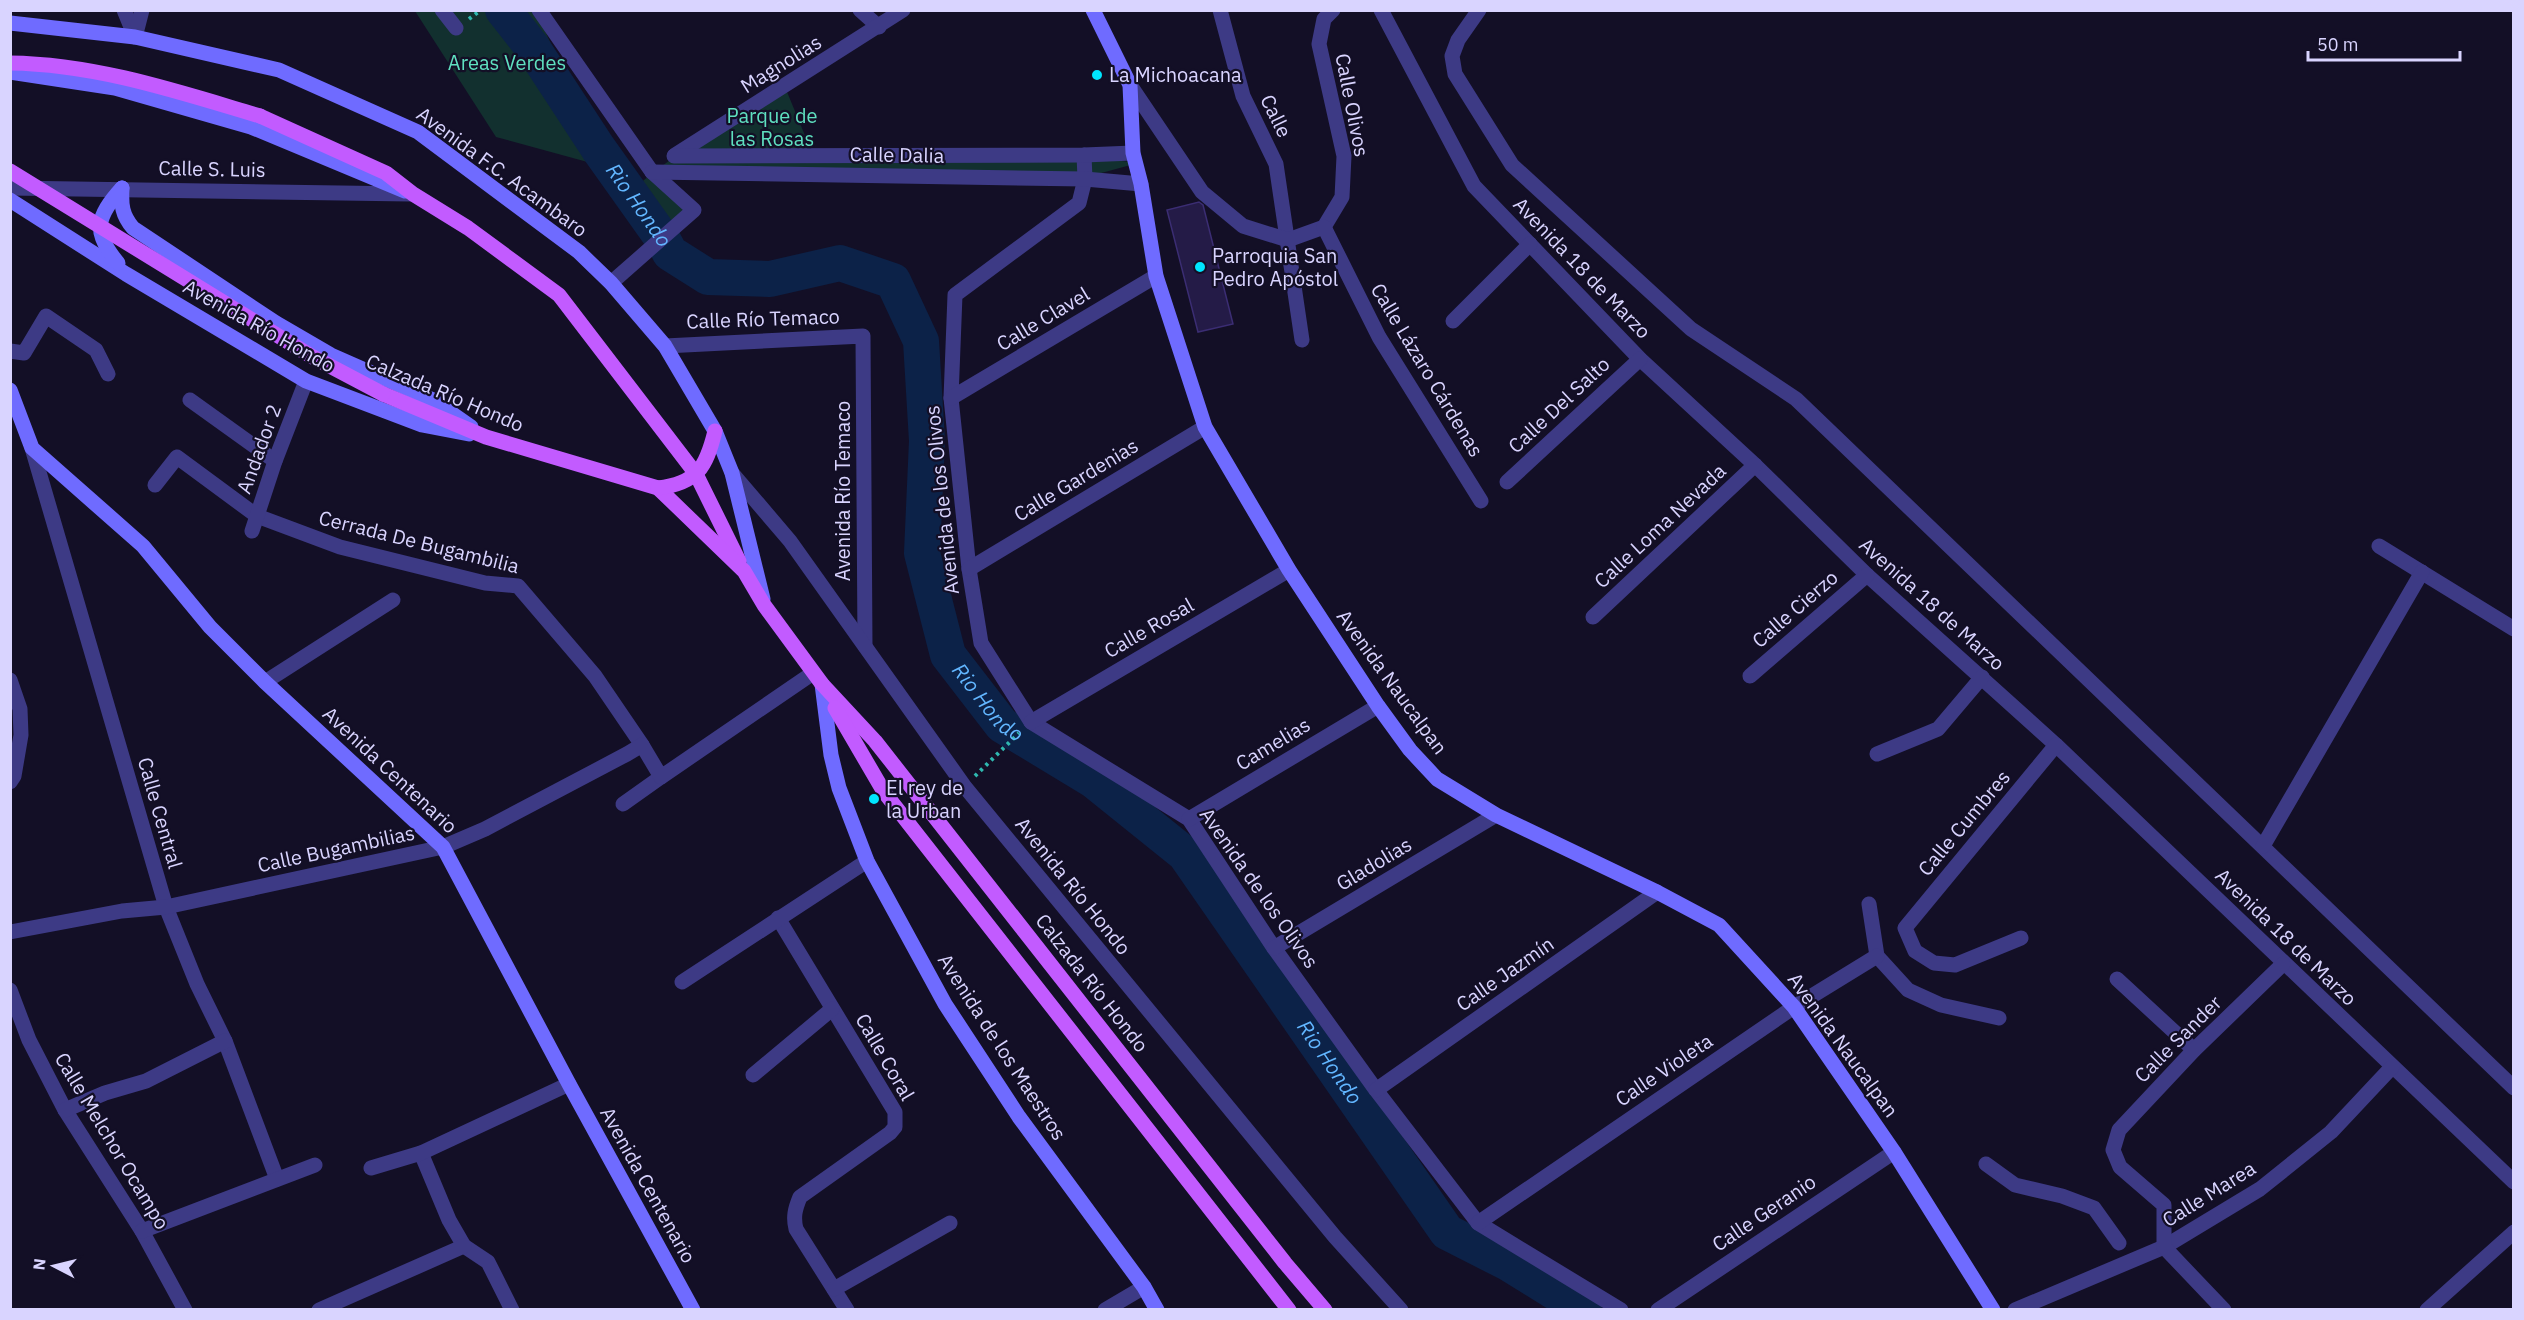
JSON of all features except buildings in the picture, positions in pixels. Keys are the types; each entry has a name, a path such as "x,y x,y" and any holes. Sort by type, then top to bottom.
{"main road":[{"name":"Avenida Naucalpan","path":"1093,10 1130,85 1133,153 1141,184 1156,276 1205,428 1288,570 1378,706 1410,750 1437,779 1496,815 1657,892 1719,925 1794,1006 1894,1152 1993,1310"},
{"name":"Avenida F.C. Acambaro","path":"10,23 135,37 279,70 418,132 579,252 611,283 665,346 715,431 732,473 764,605"},
{"path":"10,63 44,63 159,86 260,116 386,173 413,194 468,228 559,295 696,474 744,571"},
{"path":"10,72 115,88 252,127 413,194"},
{"name":"Calzada Río Hondo","path":"10,171 311,356 383,394 486,437 658,488 744,571 764,605 818,679 884,792 1289,1310"},
{"path":"122,188 105,207 100,227 105,247 126,274"},
{"name":"Avenida Río Hondo","path":"122,188 121,205 124,217 133,228 276,323 331,355 431,399 486,437"},
{"name":"Avenida Río Hondo","path":"10,200 126,274 306,381 422,425 486,437"},
{"name":"Avenida Centenario","path":"10,390 32,448 143,546 210,627 265,682 443,847 693,1310"},
{"path":"658,488 681,485 696,474 709,456 715,431"},
{"name":"Calzada Río Hondo","path":"818,679 875,741 1285,1263 1325,1310"},
{"name":"Avenida de los Maestros","path":"818,679 839,788 867,861 951,1013 1019,1117 1144,1287 1157,1310"}],"street":[{"path":"124,10 135,37"},
{"path":"135,37 142,10"},
{"path":"442,10 463,23"},
{"path":"538,10 652,172 694,210 611,283"},
{"path":"860,10 879,27"},
{"name":"Magnolias","path":"652,172 903,10"},
{"name":"Calle","path":"1220,10 1243,96 1275,164 1302,340"},
{"name":"Calle Olivos","path":"1324,227 1342,197 1344,156 1319,44 1324,19 1333,10"},
{"name":"Avenida 18 de Marzo","path":"1381,10 1474,186 1640,359 1755,465 1867,575 2056,746 2514,1182"},
{"path":"1479,10 1458,40 1452,56 1455,74 1512,165 1691,329 1796,399 2514,1088"},
{"path":"1130,85 1202,192 1243,226 1288,240 1324,227"},
{"name":"Calle Dalia","path":"674,156 1133,153"},
{"path":"884,155 885,176"},
{"name":"Avenida de los Olivos","path":"1084,155 1085,179 1079,203 955,296 951,398 969,569 981,643 1029,724 1189,819 1275,948 1376,1090 1478,1223 1621,1310"},
{"name":"Calle Dalia","path":"652,172 1085,179 1141,184"},
{"name":"Calle S. Luis","path":"10,188 413,194"},
{"name":"Calle Lázaro Cárdenas","path":"1324,227 1378,337 1481,501"},
{"path":"1453,321 1530,244"},
{"name":"Calle Clavel","path":"951,398 1156,276"},
{"path":"10,351 24,353 46,316 96,350 108,374"},
{"name":"Calle Río Temaco","path":"665,346 863,336"},
{"name":"Avenida Río Temaco","path":"863,336 865,646"},
{"name":"Calle Del Salto","path":"1507,483 1640,359"},
{"name":"Andador 2","path":"255,523 275,461 306,381"},
{"path":"190,400 275,461"},
{"name":"Calle Gardenias","path":"969,569 1205,428"},
{"name":"Calle Central","path":"32,448 165,907 197,984 225,1041 277,1179"},
{"name":"Cerrada De Bugambilia","path":"155,485 177,457 255,523 340,548 484,583 518,586 595,676 642,745"},
{"name":"Calle Loma Nevada","path":"1593,617 1755,465"},
{"name":"Avenida Río Hondo","path":"732,473 790,541 964,787 1335,1237 1401,1310"},
{"path":"2379,546 2514,629"},
{"name":"Calle Rosal","path":"1029,724 1288,570"},
{"path":"2263,846 2422,572"},
{"name":"Calle Cierzo","path":"1750,676 1867,575"},
{"path":"265,682 393,600"},
{"path":"1877,754 1938,729 1982,677"},
{"path":"623,804 661,777 818,679"},
{"path":"10,680 20,709 21,735 14,776 10,782"},
{"name":"Camelias","path":"1189,819 1378,706"},
{"path":"642,745 661,777"},
{"name":"Calle Bugambilias","path":"10,932 122,911 165,907 443,847 495,823 642,745"},
{"name":"Calle Cumbres","path":"2021,938 1955,965 1934,963 1915,951 1905,928 2056,746"},
{"name":"Gladolias","path":"1275,948 1496,815"},
{"path":"682,982 867,861"},
{"name":"Calle Jazmín","path":"1376,1090 1657,892"},
{"path":"1869,904 1876,956 1908,990 1941,1005 1999,1018"},
{"name":"Calle Coral","path":"778,918 895,1112 895,1127 890,1133 800,1197 795,1209 793,1220 796,1228 847,1310"},
{"name":"Calle Violeta","path":"1478,1223 1794,1006 1876,956"},
{"name":"Calle Sander","path":"2164,1247 2164,1205 2120,1167 2113,1150 2119,1130 2194,1050 2283,964"},
{"path":"2117,979 2194,1050"},
{"name":"Calle Melchor Ocampo","path":"10,990 29,1040 65,1110 142,1231 185,1310"},
{"path":"753,1075 832,1009"},
{"path":"65,1110 105,1093 146,1081 225,1041"},
{"name":"Calle Marea","path":"2015,1310 2164,1247 2269,1182 2331,1132 2392,1067"},
{"path":"371,1168 421,1153 569,1084"},
{"name":"Calle Geranio","path":"1658,1310 1894,1152"},
{"path":"421,1153 449,1220 464,1246 488,1262 512,1310"},
{"path":"1986,1164 2015,1185 2062,1196 2094,1208 2119,1243"},
{"path":"142,1231 315,1165"},
{"path":"834,1290 950,1223"},
{"path":"2427,1310 2514,1232"},
{"path":"319,1310 464,1246"},
{"path":"2164,1247 2224,1310"},
{"path":"1105,1310 1144,1287"}],"path":[{"path":"463,23 481,10"},
{"path":"987,765 1029,724"}],"green space":[{"name":"Areas Verdes","path":"415,11 536,11 598,148 613,169 496,137"},
{"name":"Parque de las Rosas","path":"785,87 813,155 1074,155 1138,163 1083,178 654,172 705,136"},
{"path":"654,173 694,210 662,238 630,192"}],"waterway":[{"name":"Rio Hondo","path":"503,10 532,47 670,253 708,277 770,279 840,263 893,281 921,341 927,441 922,553 948,655 1002,725 1093,780 1185,854 1447,1232 1508,1263 1584,1310"}],"place":[{"name":"La Michoacana","path":"1097,75"},
{"name":"Parroquia San Pedro Apóstol","path":"1200,267"},
{"name":"El rey de la Urban","path":"874,799"}]}
